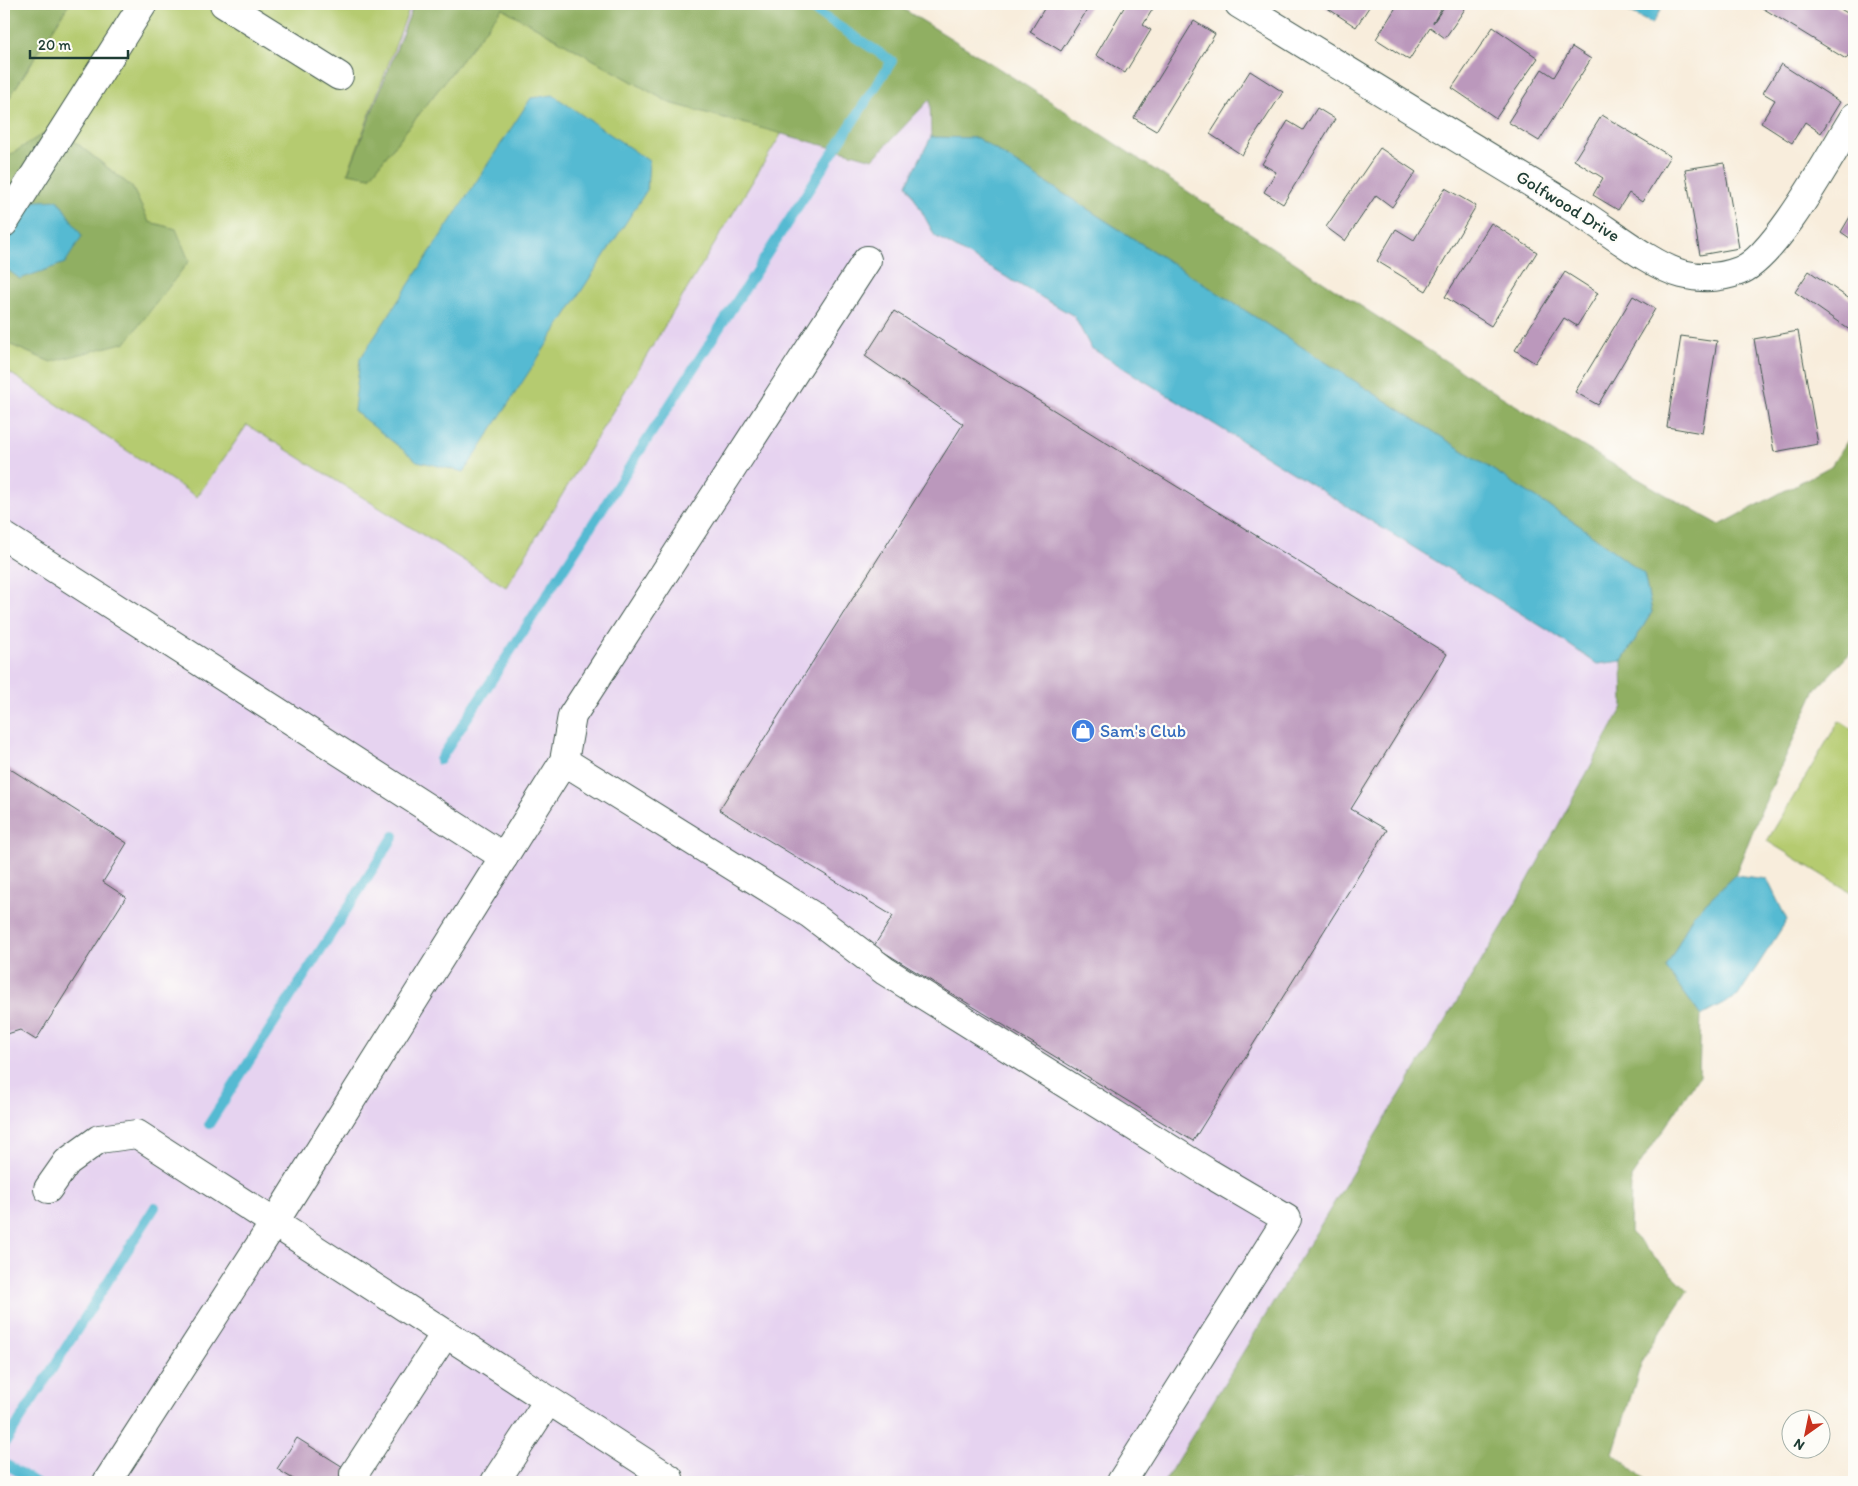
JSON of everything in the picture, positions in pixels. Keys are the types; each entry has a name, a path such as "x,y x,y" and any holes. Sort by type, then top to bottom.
{"street":[{"path":"4,223 143,4"},
{"path":"224,4 339,76"},
{"name":"Golfwood Drive","path":"1238,4 1591,219 1662,266 1682,274 1710,278 1741,271 1760,258 1784,228 1854,117"},
{"path":"107,1482 274,1223 564,761 572,716 867,260"},
{"path":"4,536 504,857"},
{"path":"564,761 810,914 885,971 1207,1172 1287,1219 1121,1482"},
{"path":"48,1189 67,1162 99,1139 137,1134 668,1478"},
{"path":"354,1474 444,1334"},
{"path":"495,1482 548,1400"}],"shaded area":[{"path":"4,4 838,4 1744,591 1181,1482 4,1482"}],"green space":[{"path":"4,4 69,4 4,106"},
{"path":"69,4 411,4 348,172 370,177 502,8 670,103 782,133 506,587 247,425 197,497 4,369 4,342 51,362 176,229 149,222 132,187 55,126 4,159 4,106"},
{"path":"414,4 895,4 1101,134 1407,336 1614,465 1720,525 1831,466 1854,431 1854,649 1816,689 1761,811 1735,875 1693,915 1666,968 1701,1016 1699,1076 1631,1178 1630,1232 1688,1290 1643,1358 1613,1453 1647,1482 1164,1482 1504,924 1623,707 1622,661 1652,612 1644,574 1580,526 977,138 931,137 930,99 873,159 670,103 502,8 370,177 348,173"},
{"path":"55,126 132,187 149,222 176,229 189,261 126,342 51,362 4,342 4,159"},
{"path":"1839,721 1854,731 1854,894 1767,841"}],"water":[{"path":"1614,4 1664,4 1652,24"},
{"path":"553,95 649,161 647,190 464,472 417,461 354,411 360,359 531,98"},
{"path":"931,137 977,138 1580,526 1644,574 1652,612 1622,661 1597,664 1549,631 1091,348 1074,316 935,236 907,184"},
{"path":"58,200 82,236 65,263 20,279 4,267 4,203"},
{"path":"1735,875 1767,879 1787,920 1738,996 1701,1016 1666,968 1693,915"}],"building":[{"path":"1047,4 1091,4 1061,51 1030,32"},
{"path":"1126,4 1148,4 1154,7 1143,25 1151,30 1125,73 1096,55"},
{"path":"1321,4 1371,4 1356,27"},
{"path":"1398,4 1444,4 1433,23 1446,4 1457,4 1465,9 1445,38 1430,27 1409,60 1376,39"},
{"path":"1756,4 1832,4 1854,17 1854,46 1846,59"},
{"path":"1194,21 1215,34 1156,131 1134,118"},
{"path":"1493,27 1538,58 1496,118 1452,88"},
{"path":"1572,47 1591,59 1539,141 1508,122 1542,69 1554,77"},
{"path":"1781,64 1840,102 1821,133 1805,122 1792,143 1761,123 1775,100 1763,93"},
{"path":"1250,71 1283,92 1242,155 1210,134"},
{"path":"1317,108 1335,119 1283,204 1264,192 1276,172 1262,164 1288,121 1303,130"},
{"path":"1602,115 1670,156 1642,202 1629,193 1618,210 1593,195 1603,178 1574,160"},
{"path":"1380,148 1416,172 1392,207 1376,195 1345,241 1326,227"},
{"path":"1724,163 1739,248 1700,255 1685,169"},
{"path":"1445,188 1476,206 1426,291 1377,261 1396,229 1414,240"},
{"path":"1854,210 1854,241 1841,232"},
{"path":"1491,223 1537,252 1491,326 1445,297"},
{"path":"1809,271 1854,302 1854,333 1795,292"},
{"path":"1565,272 1598,293 1577,326 1564,318 1535,363 1515,350"},
{"path":"1633,296 1655,309 1598,405 1575,392"},
{"name":"Sam's Club","path":"894,311 1447,654 1351,809 1387,830 1193,1141 874,946 893,916 719,810 963,424 865,356"},
{"path":"1798,331 1818,444 1774,452 1754,339"},
{"path":"1681,336 1717,341 1702,433 1667,427"},
{"path":"4,765 127,843 103,882 126,897 36,1040 20,1030 4,1035"},
{"path":"297,1438 367,1482 298,1482 277,1469"}],"waterway":[{"path":"440,760 892,61 804,4"},
{"path":"209,1124 394,836"},
{"path":"4,1445 155,1207"},
{"path":"4,1463 35,1482"}],"place":[{"name":"Sam's Club","path":"1083,731"}]}
